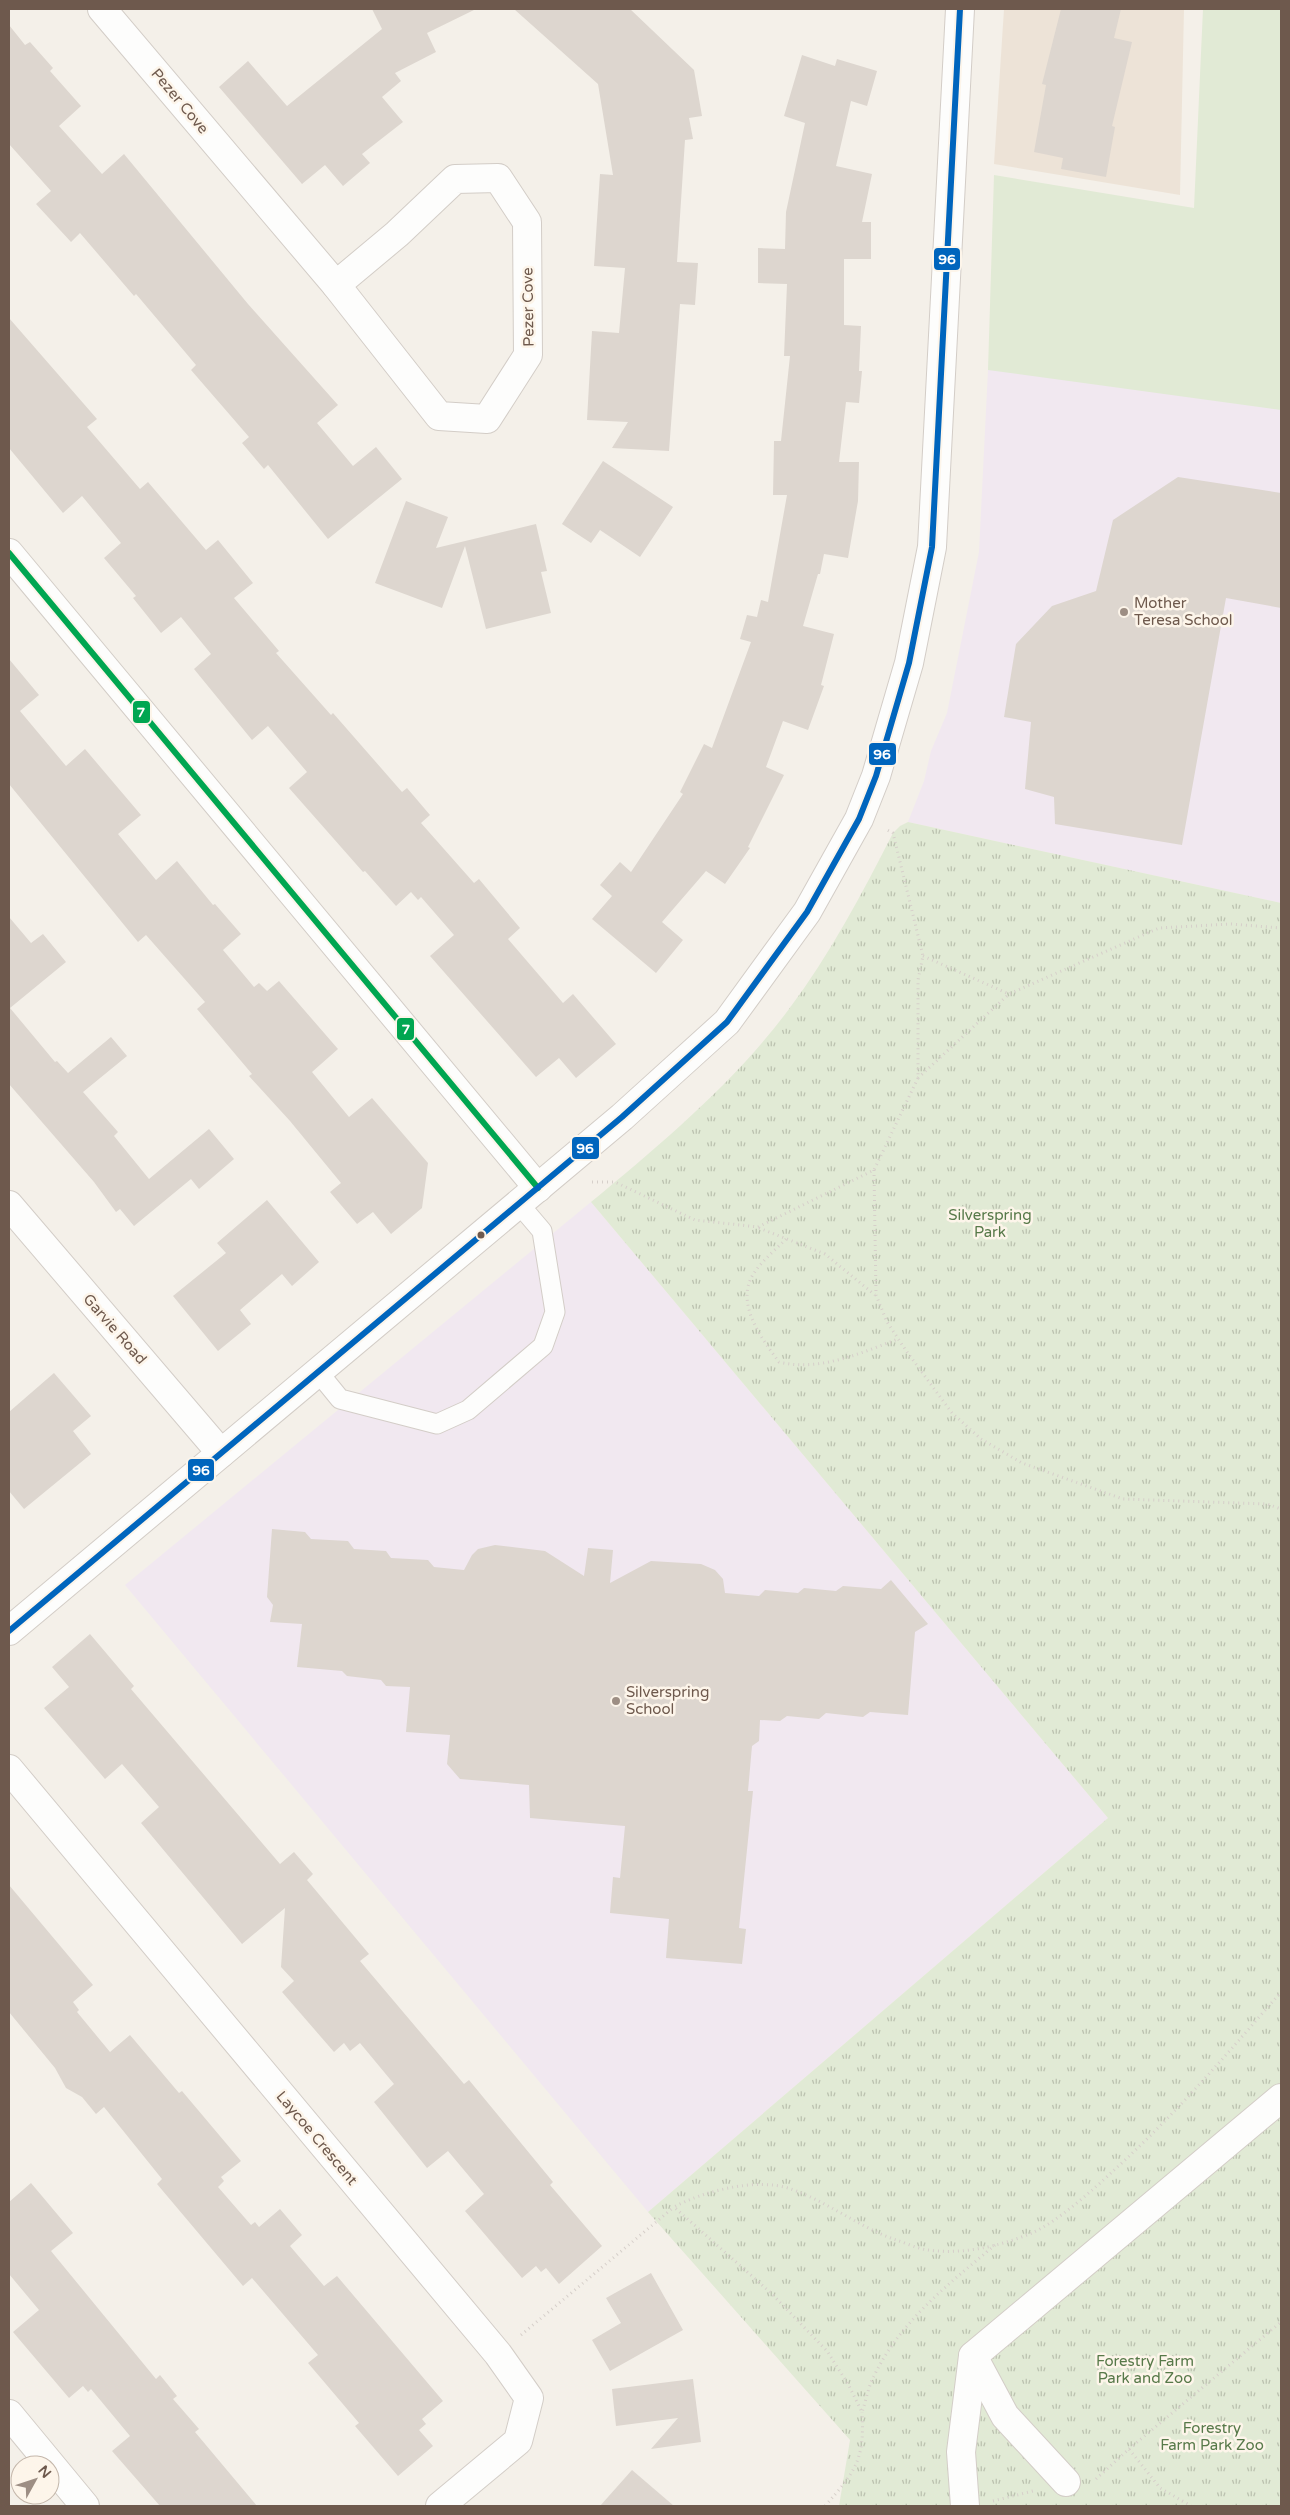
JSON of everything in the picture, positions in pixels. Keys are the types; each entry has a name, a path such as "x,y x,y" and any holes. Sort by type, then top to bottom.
{"street":[{"name":"Pezer Cove","path":"102,9 336,284 439,416 487,419 528,355 527,222 498,178 455,179 397,234 336,284"},
{"path":"9,1631 529,1196 727,1022 807,912 858,819 876,776 909,663 932,547 960,9"},
{"path":"9,553 529,1196"},
{"name":"Garvie Road","path":"9,1205 222,1452"},
{"name":"Laycoe Crescent","path":"9,1769 498,2354 529,2398 518,2441 440,2506"},
{"path":"965,2506 961,2452 973,2356 1281,2098"},
{"path":"973,2356 1005,2416 1066,2482"},
{"path":"9,2414 85,2506"}],"lane":[{"path":"318,1372 340,1399 437,1424 468,1410 543,1346 555,1312 542,1231 529,1196"}],"path":[{"path":"888,830 893,833 923,956 918,980 918,1078"},
{"path":"1281,928 1232,924 1159,928 1009,994 918,1078 874,1170 876,1295 887,1322 898,1339 952,1413 981,1439 1022,1463 1123,1499 1267,1504 1281,1509"},
{"path":"923,956 1009,994"},
{"path":"566,1164 579,1182 615,1182 695,1220 758,1227 825,1254 876,1295"},
{"path":"758,1227 874,1170"},
{"path":"786,1238 753,1274 746,1295 755,1328 779,1362 796,1366 831,1361 868,1351 898,1339"},
{"path":"523,2333 674,2207 688,2200 708,2194 752,2184 790,2188 872,2232 927,2250 961,2251 995,2245 1034,2232 1087,2196 1159,2129 1281,1992"},
{"path":"674,2207 765,2287 827,2351 848,2384 862,2412"},
{"path":"825,2506 852,2475 864,2439 862,2412 873,2377 900,2334 928,2302 995,2245"},
{"path":"1129,2448 1281,2322"}],"shaded area":[{"path":"1004,9 1184,9 1180,195 994,164"},
{"name":"Mother Teresa School","path":"993,345 1281,397 1281,903 908,822 924,781 931,751 947,713 979,552 988,370"},
{"name":"Silverspring School","path":"591,1202 1108,1818 648,2212 125,1585"}],"green space":[{"path":"1203,9 1281,9 1281,410 988,370 994,175 1194,208"},
{"name":"Silverspring Park","path":"908,822 1281,903 1281,2506 839,2506 850,2440 648,2212 1108,1818 591,1202 696,1112 768,1036 804,988 832,945 893,833 900,826"}],"building":[{"path":"372,9 476,9 427,33 436,52 395,73 401,81 382,97 403,122 362,154 370,163 343,186 325,165 302,184 219,87 248,61 287,106 382,29"},
{"path":"514,9 630,9 694,70 702,116 689,118 693,139 685,140 677,262 698,263 695,305 680,304 669,451 612,448 628,422 587,420 592,331 619,333 625,268 594,266 600,174 613,175 598,84"},
{"path":"1061,9 1121,9 1114,38 1132,42 1112,126 1115,127 1106,177 1061,169 1063,158 1034,152 1046,85 1042,84"},
{"path":"9,25 25,45 30,42 53,68 50,71 81,106 59,126 102,174 124,154 248,304 338,405 317,423 353,466 376,447 402,479 328,539 268,465 264,469 242,443 249,437 191,370 196,365 136,294 134,296 80,233 71,242 36,204 51,191 9,144"},
{"path":"802,55 835,66 837,59 877,71 867,106 851,101 836,166 872,174 862,222 871,222 871,259 844,259 844,325 861,326 859,371 862,371 859,403 846,402 839,462 859,462 858,501 848,558 824,554 820,574 818,574 803,626 834,634 821,685 824,686 808,730 783,721 766,767 784,775 748,847 750,848 725,884 706,871 662,922 683,940 656,973 592,919 612,896 600,885 620,862 631,872 683,794 680,792 704,744 712,748 751,642 740,639 747,615 757,617 761,600 768,602 787,495 773,495 774,441 781,441 790,356 784,356 787,284 758,283 758,248 785,249 786,212 805,123 784,116"},
{"path":"9,318 97,419 87,427 140,489 148,482 206,550 218,540 253,583 234,598 279,651 276,653 331,715 333,713 402,792 407,788 430,815 421,823 474,883 479,879 520,928 508,939 563,1003 573,994 616,1044 576,1078 559,1058 536,1077 430,956 454,935 421,897 418,900 411,892 396,906 365,871 363,872 289,788 307,772 268,726 252,740 194,669 211,654 181,617 161,633 133,598 136,596 104,558 121,543 82,496 63,513 9,448"},
{"path":"603,461 673,507 640,557 600,530 591,543 562,524"},
{"path":"1178,477 1281,493 1281,608 1226,598 1182,845 1055,824 1054,797 1025,789 1031,722 1004,717 1016,644 1052,606 1096,591 1113,520"},
{"path":"406,501 448,517 436,548 536,524 547,571 541,572 551,613 486,629 465,546 442,608 375,583"},
{"path":"9,659 39,695 20,711 66,766 85,749 141,815 118,834 156,880 177,861 213,905 215,904 241,934 223,950 254,987 259,983 267,991 279,981 338,1049 312,1072 349,1117 372,1098 428,1163 422,1208 391,1234 373,1212 357,1224 330,1192 341,1183 290,1121 249,1076 252,1074 197,1009 205,1002 146,935 138,942 9,784"},
{"path":"9,917 31,943 43,934 66,962 10,1008 55,1062 57,1061 68,1073 111,1037 127,1056 83,1092 118,1132 114,1136 149,1179 209,1129 234,1159 199,1189 191,1179 134,1226 120,1209 116,1212 94,1182 9,1084"},
{"path":"267,1200 319,1262 292,1286 282,1274 240,1310 251,1324 218,1351 173,1296 226,1253 217,1243"},
{"path":"54,1373 91,1416 73,1431 91,1454 24,1509 9,1491 9,1412"},
{"path":"272,1529 305,1532 311,1539 348,1541 354,1549 386,1551 391,1558 428,1560 434,1567 464,1570 472,1555 478,1549 495,1545 545,1551 584,1576 588,1548 613,1550 610,1583 651,1561 701,1564 715,1570 723,1579 725,1593 759,1596 765,1590 798,1593 804,1588 836,1591 843,1586 881,1589 891,1580 928,1624 915,1632 908,1715 870,1712 863,1717 826,1713 819,1719 787,1716 780,1721 760,1720 759,1741 752,1746 748,1791 753,1791 739,1928 746,1929 742,1964 666,1958 669,1919 610,1913 613,1877 620,1878 625,1826 530,1818 529,1785 460,1779 447,1764 450,1735 406,1732 410,1687 386,1686 381,1680 347,1676 342,1671 297,1667 302,1624 270,1622 273,1605 267,1597"},
{"path":"90,1634 134,1686 131,1689 280,1864 294,1852 313,1874 307,1880 369,1954 360,1961 464,2084 469,2080 553,2182 550,2185 602,2246 559,2284 546,2268 541,2272 536,2266 522,2278 465,2211 484,2194 448,2151 427,2168 374,2102 394,2084 360,2043 350,2051 344,2043 334,2052 282,1992 294,1981 281,1967 285,1908 242,1944 141,1823 159,1807 122,1764 105,1779 44,1708 69,1687 52,1667"},
{"path":"9,1885 93,1985 73,2002 79,2010 77,2012 110,2052 130,2035 179,2093 182,2091 241,2161 221,2177 224,2181 218,2187 251,2225 255,2222 259,2227 280,2209 302,2235 290,2246 324,2286 337,2276 443,2401 422,2419 426,2424 419,2430 433,2446 398,2476 355,2426 359,2423 308,2363 318,2355 252,2278 243,2286 157,2184 162,2179 104,2107 96,2114 82,2097 66,2088 55,2068 9,2012"},
{"path":"31,2183 73,2233 51,2251 156,2379 160,2375 177,2396 173,2399 199,2429 195,2432 257,2506 160,2506 112,2451 130,2436 91,2389 88,2392 83,2386 69,2398 13,2332 39,2310 9,2274 9,2202"},
{"path":"651,2273 683,2330 610,2371 592,2340 621,2323 606,2298"},
{"path":"693,2379 701,2442 651,2449 678,2418 616,2426 612,2389"},
{"path":"632,2470 674,2506 600,2506"}],"transit line":[{"name":"96","path":"9,1631 622,1117 727,1022 807,912 859,819 876,776 909,663 932,547 960,9"},
{"name":"7","path":"9,553 538,1188"}],"place":[{"name":"Mother Teresa School","path":"1124,612"},
{"name":"Silverspring School","path":"616,1701"}],"park label":[{"name":"Forestry Farm Park and Zoo","path":"1145,2370"},
{"name":"Forestry Farm Park Zoo","path":"1212,2436"}]}
